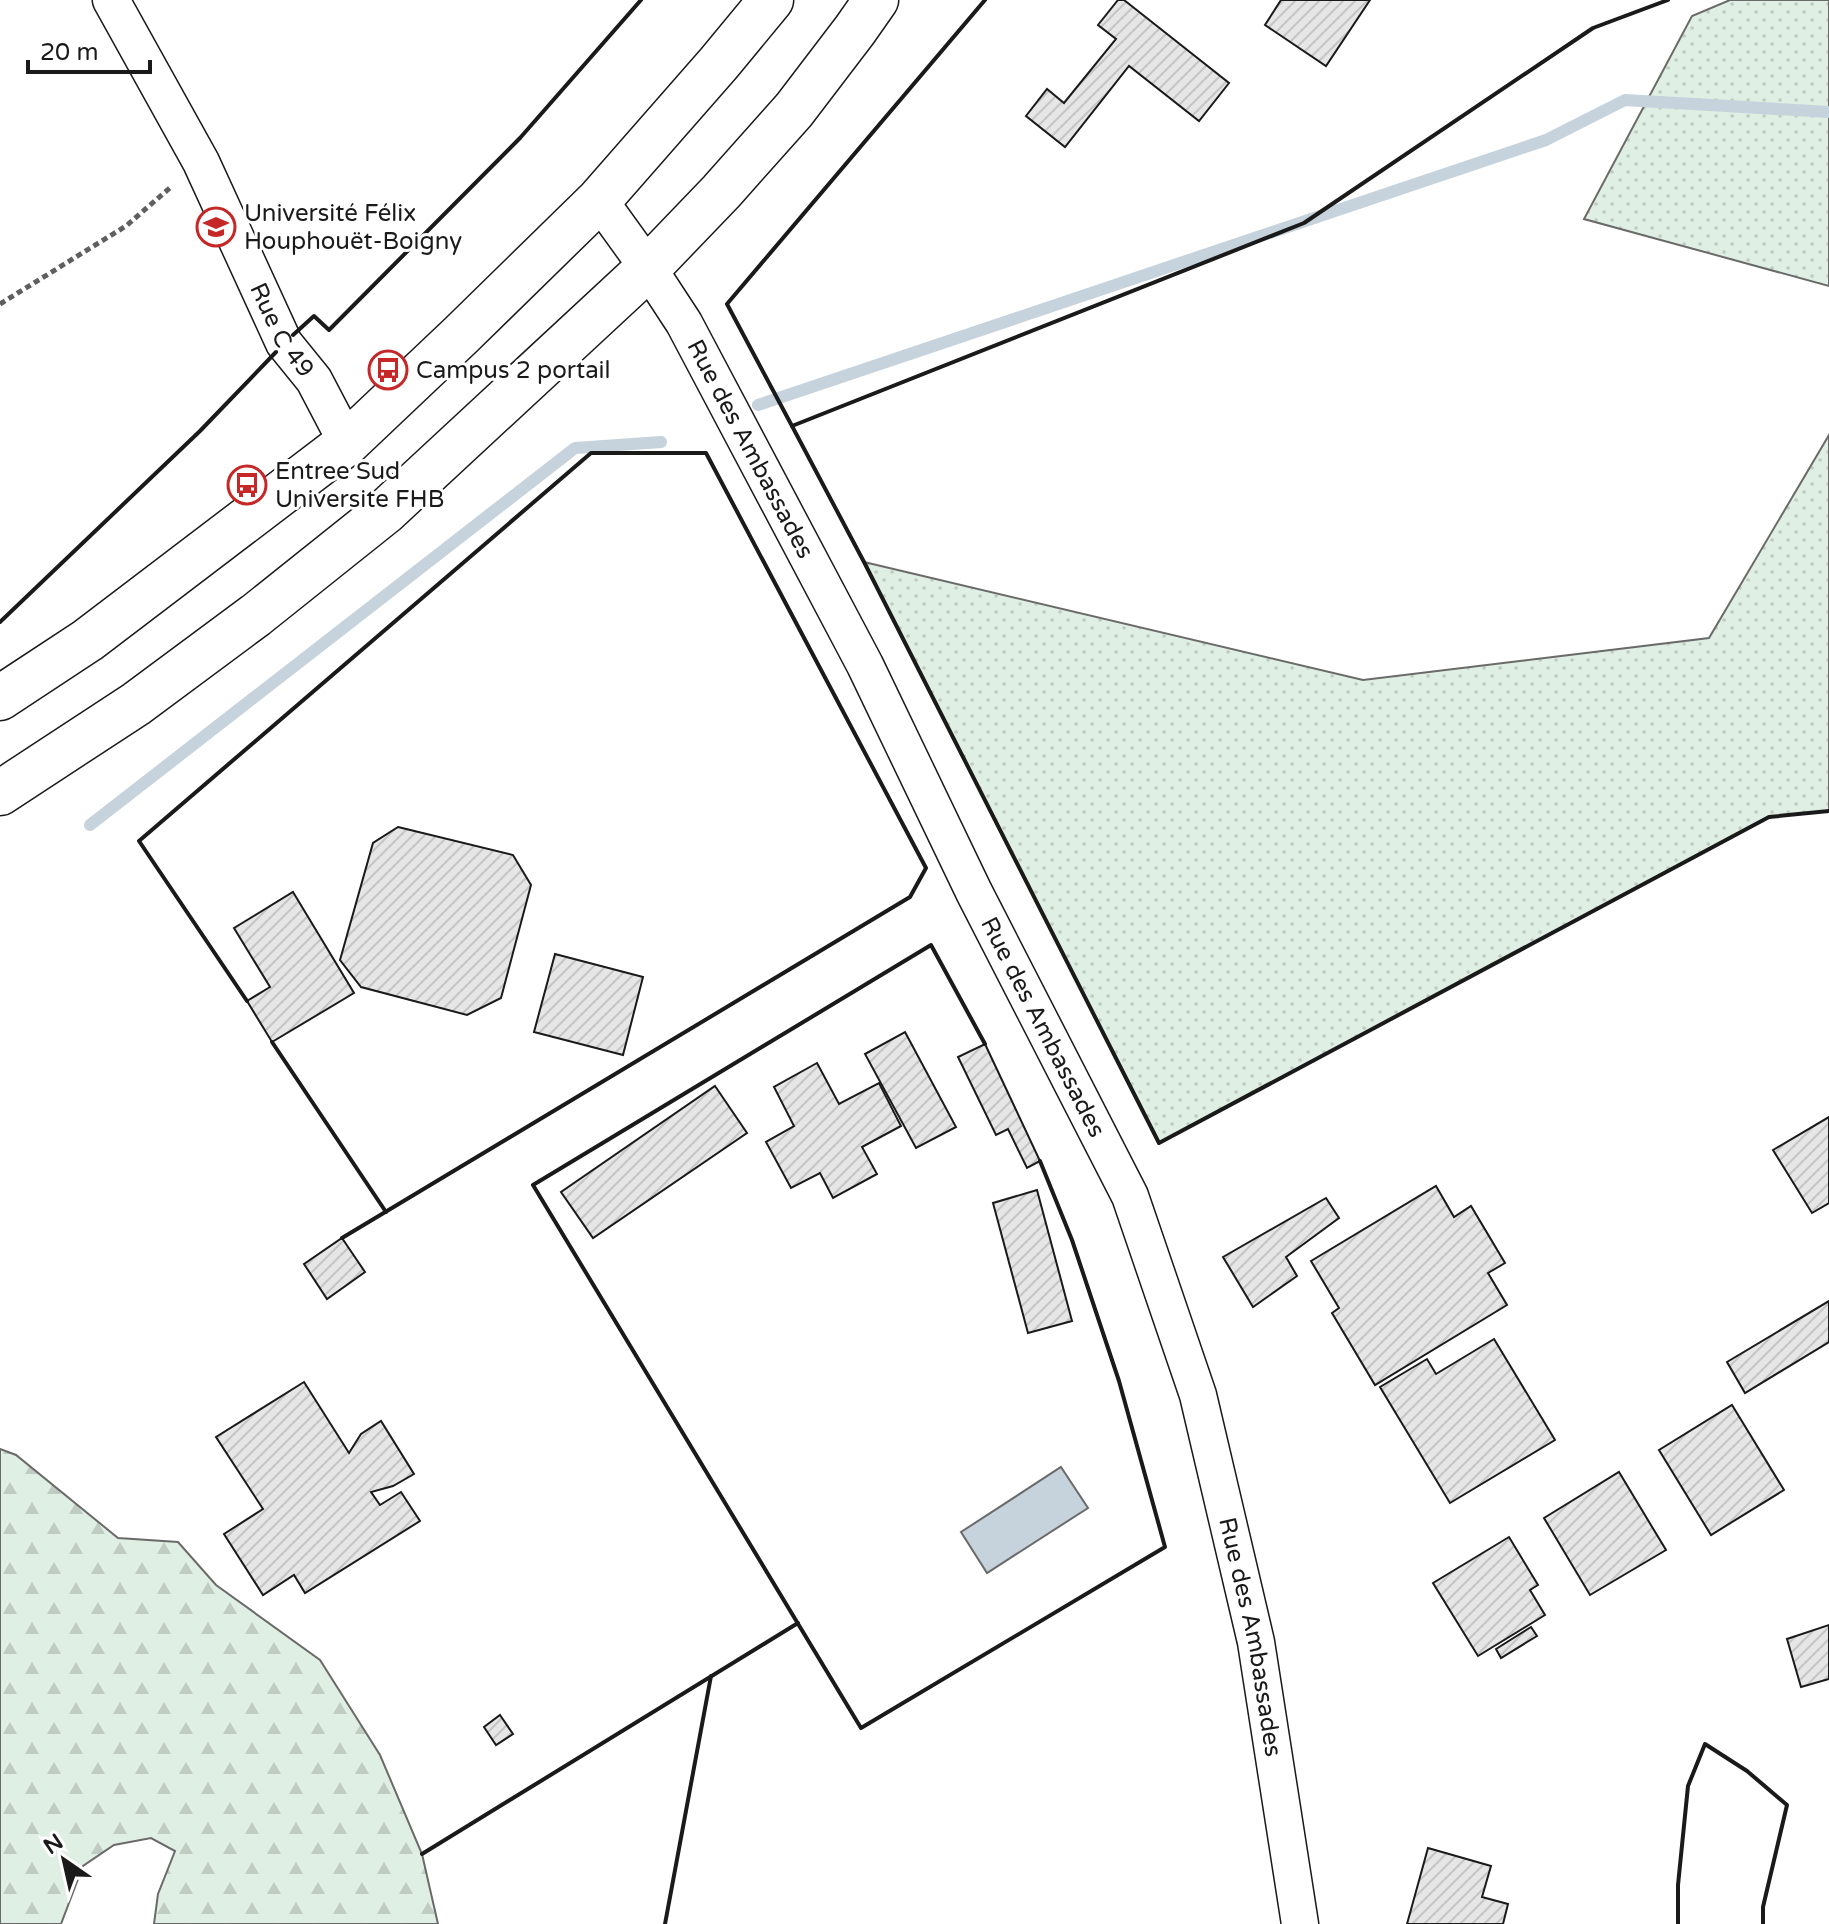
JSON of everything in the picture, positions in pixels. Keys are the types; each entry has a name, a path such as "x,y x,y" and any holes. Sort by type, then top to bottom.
{"main road":[{"path":"0,698 88,640 347,443 599,200 771,0"},
{"path":"0,793 136,704 256,615 385,512 648,268 721,192 794,110 876,0"}],"street":[{"name":"Rue C 49","path":"111,0 201,162 284,343 314,380 347,443"},
{"name":"Rue des Ambassades","path":"599,200 684,323 865,665 974,892 1130,1196 1198,1395 1256,1642 1300,1924"}],"path":[{"path":"0,304 126,226 201,162"}],"green space":[{"path":"1730,0 1829,0 1829,286 1584,219 1692,16"},
{"path":"1829,435 1829,811 1768,817 1159,1143 864,562 1363,680 1709,638"},
{"path":"0,1449 16,1455 118,1538 178,1542 216,1585 320,1660 380,1755 422,1854 438,1924 154,1924 158,1894 175,1851 151,1838 114,1845 83,1866 61,1924 0,1924"}],"shaded area":[{"path":"1061,1467 1088,1508 987,1573 961,1532"}],"building":[{"path":"1118,0 1124,0 1229,83 1199,121 1129,66 1065,147 1026,116 1047,89 1064,103 1116,39 1098,25"},
{"path":"1281,0 1370,0 1326,66 1265,25"},
{"path":"398,827 513,855 531,885 501,998 467,1015 361,987 340,960 373,843"},
{"path":"293,892 354,993 272,1042 247,1001 270,987 234,928"},
{"path":"555,954 643,977 623,1055 534,1032"},
{"path":"905,1032 956,1127 916,1148 865,1054"},
{"path":"985,1044 1040,1161 1027,1168 1008,1129 996,1135 958,1057"},
{"path":"817,1063 839,1104 879,1083 901,1126 862,1147 877,1174 833,1198 820,1173 791,1188 766,1142 794,1126 774,1087"},
{"path":"715,1086 747,1133 593,1238 561,1192"},
{"path":"1829,1117 1829,1203 1812,1213 1773,1150"},
{"path":"1436,1186 1454,1217 1471,1206 1505,1263 1488,1273 1507,1305 1375,1385 1332,1313 1339,1308 1311,1261"},
{"path":"1037,1190 1072,1321 1028,1333 993,1203"},
{"path":"1326,1198 1339,1218 1286,1257 1297,1276 1253,1307 1223,1257"},
{"path":"342,1238 365,1272 327,1299 304,1264"},
{"path":"1829,1301 1829,1342 1745,1393 1727,1362"},
{"path":"1494,1339 1555,1440 1450,1503 1380,1387 1427,1359 1436,1374"},
{"path":"304,1382 349,1453 361,1434 381,1421 414,1474 393,1486 371,1492 380,1505 401,1492 420,1521 305,1593 294,1575 263,1595 224,1534 263,1509 216,1437"},
{"path":"1732,1405 1784,1490 1711,1535 1659,1450"},
{"path":"1619,1472 1666,1550 1590,1595 1544,1518"},
{"path":"1509,1537 1538,1585 1530,1590 1545,1615 1478,1656 1433,1583"},
{"path":"1829,1625 1829,1679 1801,1687 1787,1639"},
{"path":"1531,1627 1537,1636 1501,1658 1496,1649"},
{"path":"500,1715 513,1734 496,1745 484,1727"},
{"path":"1428,1848 1491,1866 1482,1897 1508,1904 1503,1924 1407,1924"}],"waterway":[{"path":"758,405 1546,140 1625,100 1829,112"},
{"path":"90,825 575,448 661,442"}],"wall":[{"path":"293,335 314,316 329,330 520,138 641,0"},
{"path":"985,0 727,304 792,426 1304,223 1593,28 1668,0"},
{"path":"0,622 200,431 276,352"},
{"path":"792,426 1159,1143 1769,817 1829,811"},
{"path":"247,1001 139,841 591,453 706,453 926,868 910,897 342,1238"},
{"path":"985,1044 931,945 533,1185 861,1728 1165,1547 1119,1381 1072,1240 1040,1161"},
{"path":"272,1042 386,1212"},
{"path":"422,1854 798,1623"},
{"path":"665,1924 711,1676"},
{"path":"1678,1924 1678,1885 1688,1786 1705,1744 1747,1771 1787,1805 1763,1907 1763,1924"}],"place":[{"name":"Université Félix Houphouët-Boigny","path":"216,227"},
{"name":"Campus 2 portail","path":"388,370"},
{"name":"Entree Sud Universite FHB","path":"247,485"}]}
